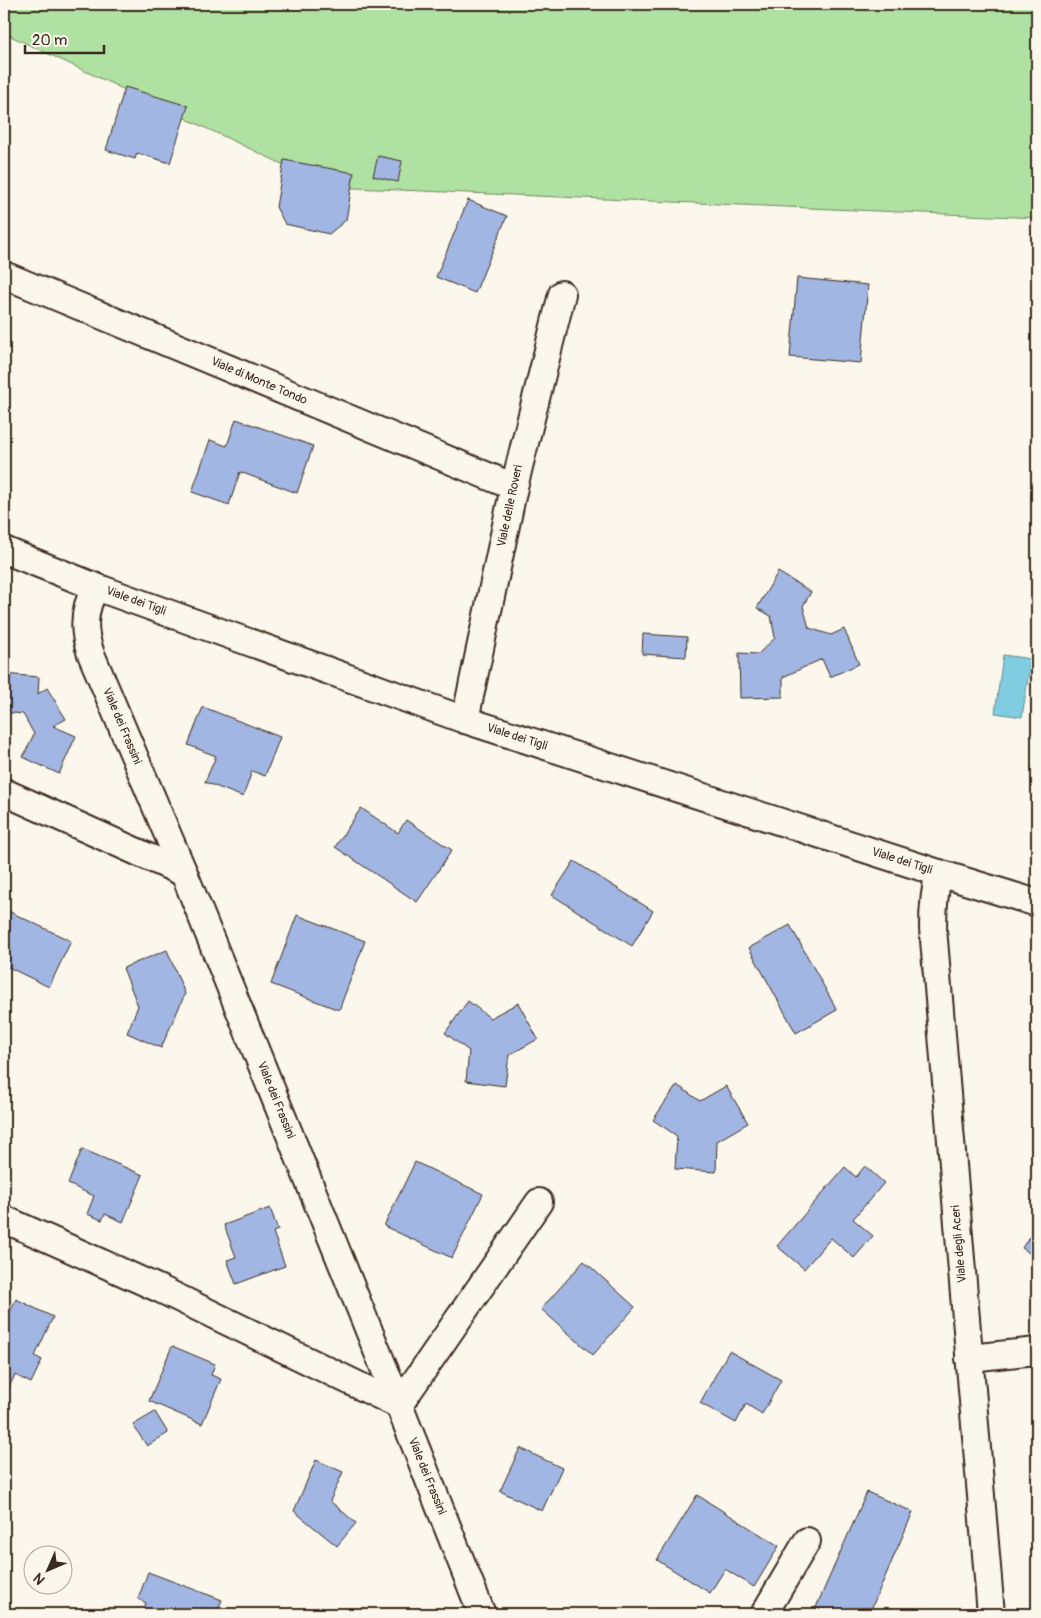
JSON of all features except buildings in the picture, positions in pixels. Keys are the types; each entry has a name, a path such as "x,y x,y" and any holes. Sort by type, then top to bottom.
{"street":[{"name":"Viale di Monte Tondo","path":"4,275 514,487"},
{"name":"Viale delle Roveri","path":"465,720 514,487 562,294"},
{"name":"Viale dei Tigli","path":"4,550 96,587 465,720 1037,903"},
{"name":"Viale dei Frassini","path":"96,587 91,595 85,615 84,624 87,644 184,873 482,1614"},
{"path":"4,792 184,873"},
{"name":"Viale degli Aceri","path":"939,873 934,900 933,928 991,1614"},
{"path":"4,1219 162,1290 399,1405 539,1202"},
{"path":"969,1358 1037,1351"},
{"path":"764,1614 807,1541"}],"green space":[{"path":"4,4 1037,4 1037,218 331,187 4,33"}],"water":[{"path":"1003,655 1031,659 1022,717 995,713"}]}
